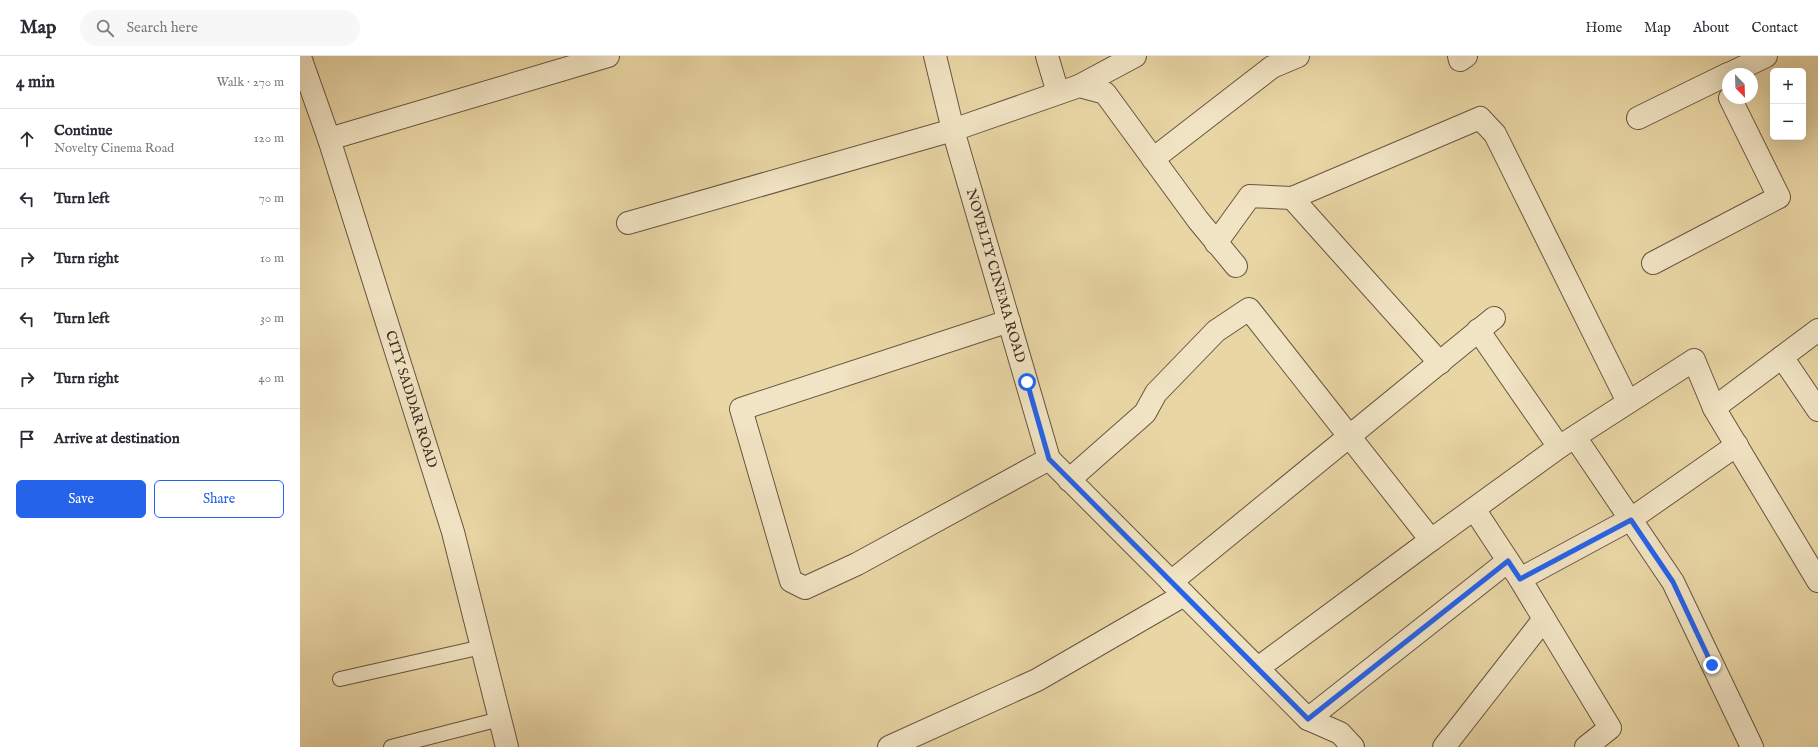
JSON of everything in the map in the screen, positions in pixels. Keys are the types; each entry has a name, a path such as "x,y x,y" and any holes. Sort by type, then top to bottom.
{"street":[{"path":"329,139 608,56"},
{"name":"NOVELTY CINEMA ROAD","path":"935,56 953,130 1049,459 1308,719 1340,732 1353,747"},
{"path":"1047,56 1058,94"},
{"path":"628,223 953,130 1079,86 1135,56"},
{"path":"1153,159 1271,61 1298,56"},
{"path":"1459,56 1460,60 1466,56"},
{"path":"1746,68 1766,56"},
{"name":"CITY SADDAR ROAD","path":"300,57 329,139 452,532 507,747"},
{"path":"1638,118 1722,82"},
{"path":"1079,86 1105,94 1198,220 1236,266"},
{"path":"1653,263 1779,197 1733,104"},
{"path":"1216,242 1250,196 1292,198 1480,118 1495,134 1628,402"},
{"path":"1292,198 1440,363"},
{"path":"1069,480 1145,413 1156,393 1216,331 1249,309 1431,540"},
{"path":"1009,321 741,409 792,580 805,588 857,564 1049,459"},
{"path":"889,747 1037,680 1178,589 1349,437 1486,324 1567,442 1631,520 1673,582 1752,747"},
{"path":"1714,408 1818,330"},
{"path":"1782,357 1818,410"},
{"path":"1258,668 1567,442 1694,360 1714,408 1818,581"},
{"path":"1308,719 1514,570 1631,520 1737,445"},
{"path":"1474,509 1514,570 1610,728 1586,747"},
{"path":"1444,747 1544,619"}],"lane":[{"path":"340,678 482,647"},
{"path":"391,747 500,719"}],"route":[{"path":"1027,382 1049,459 1308,719 1508,561 1520,579 1631,520 1673,582 1712,665"}]}
